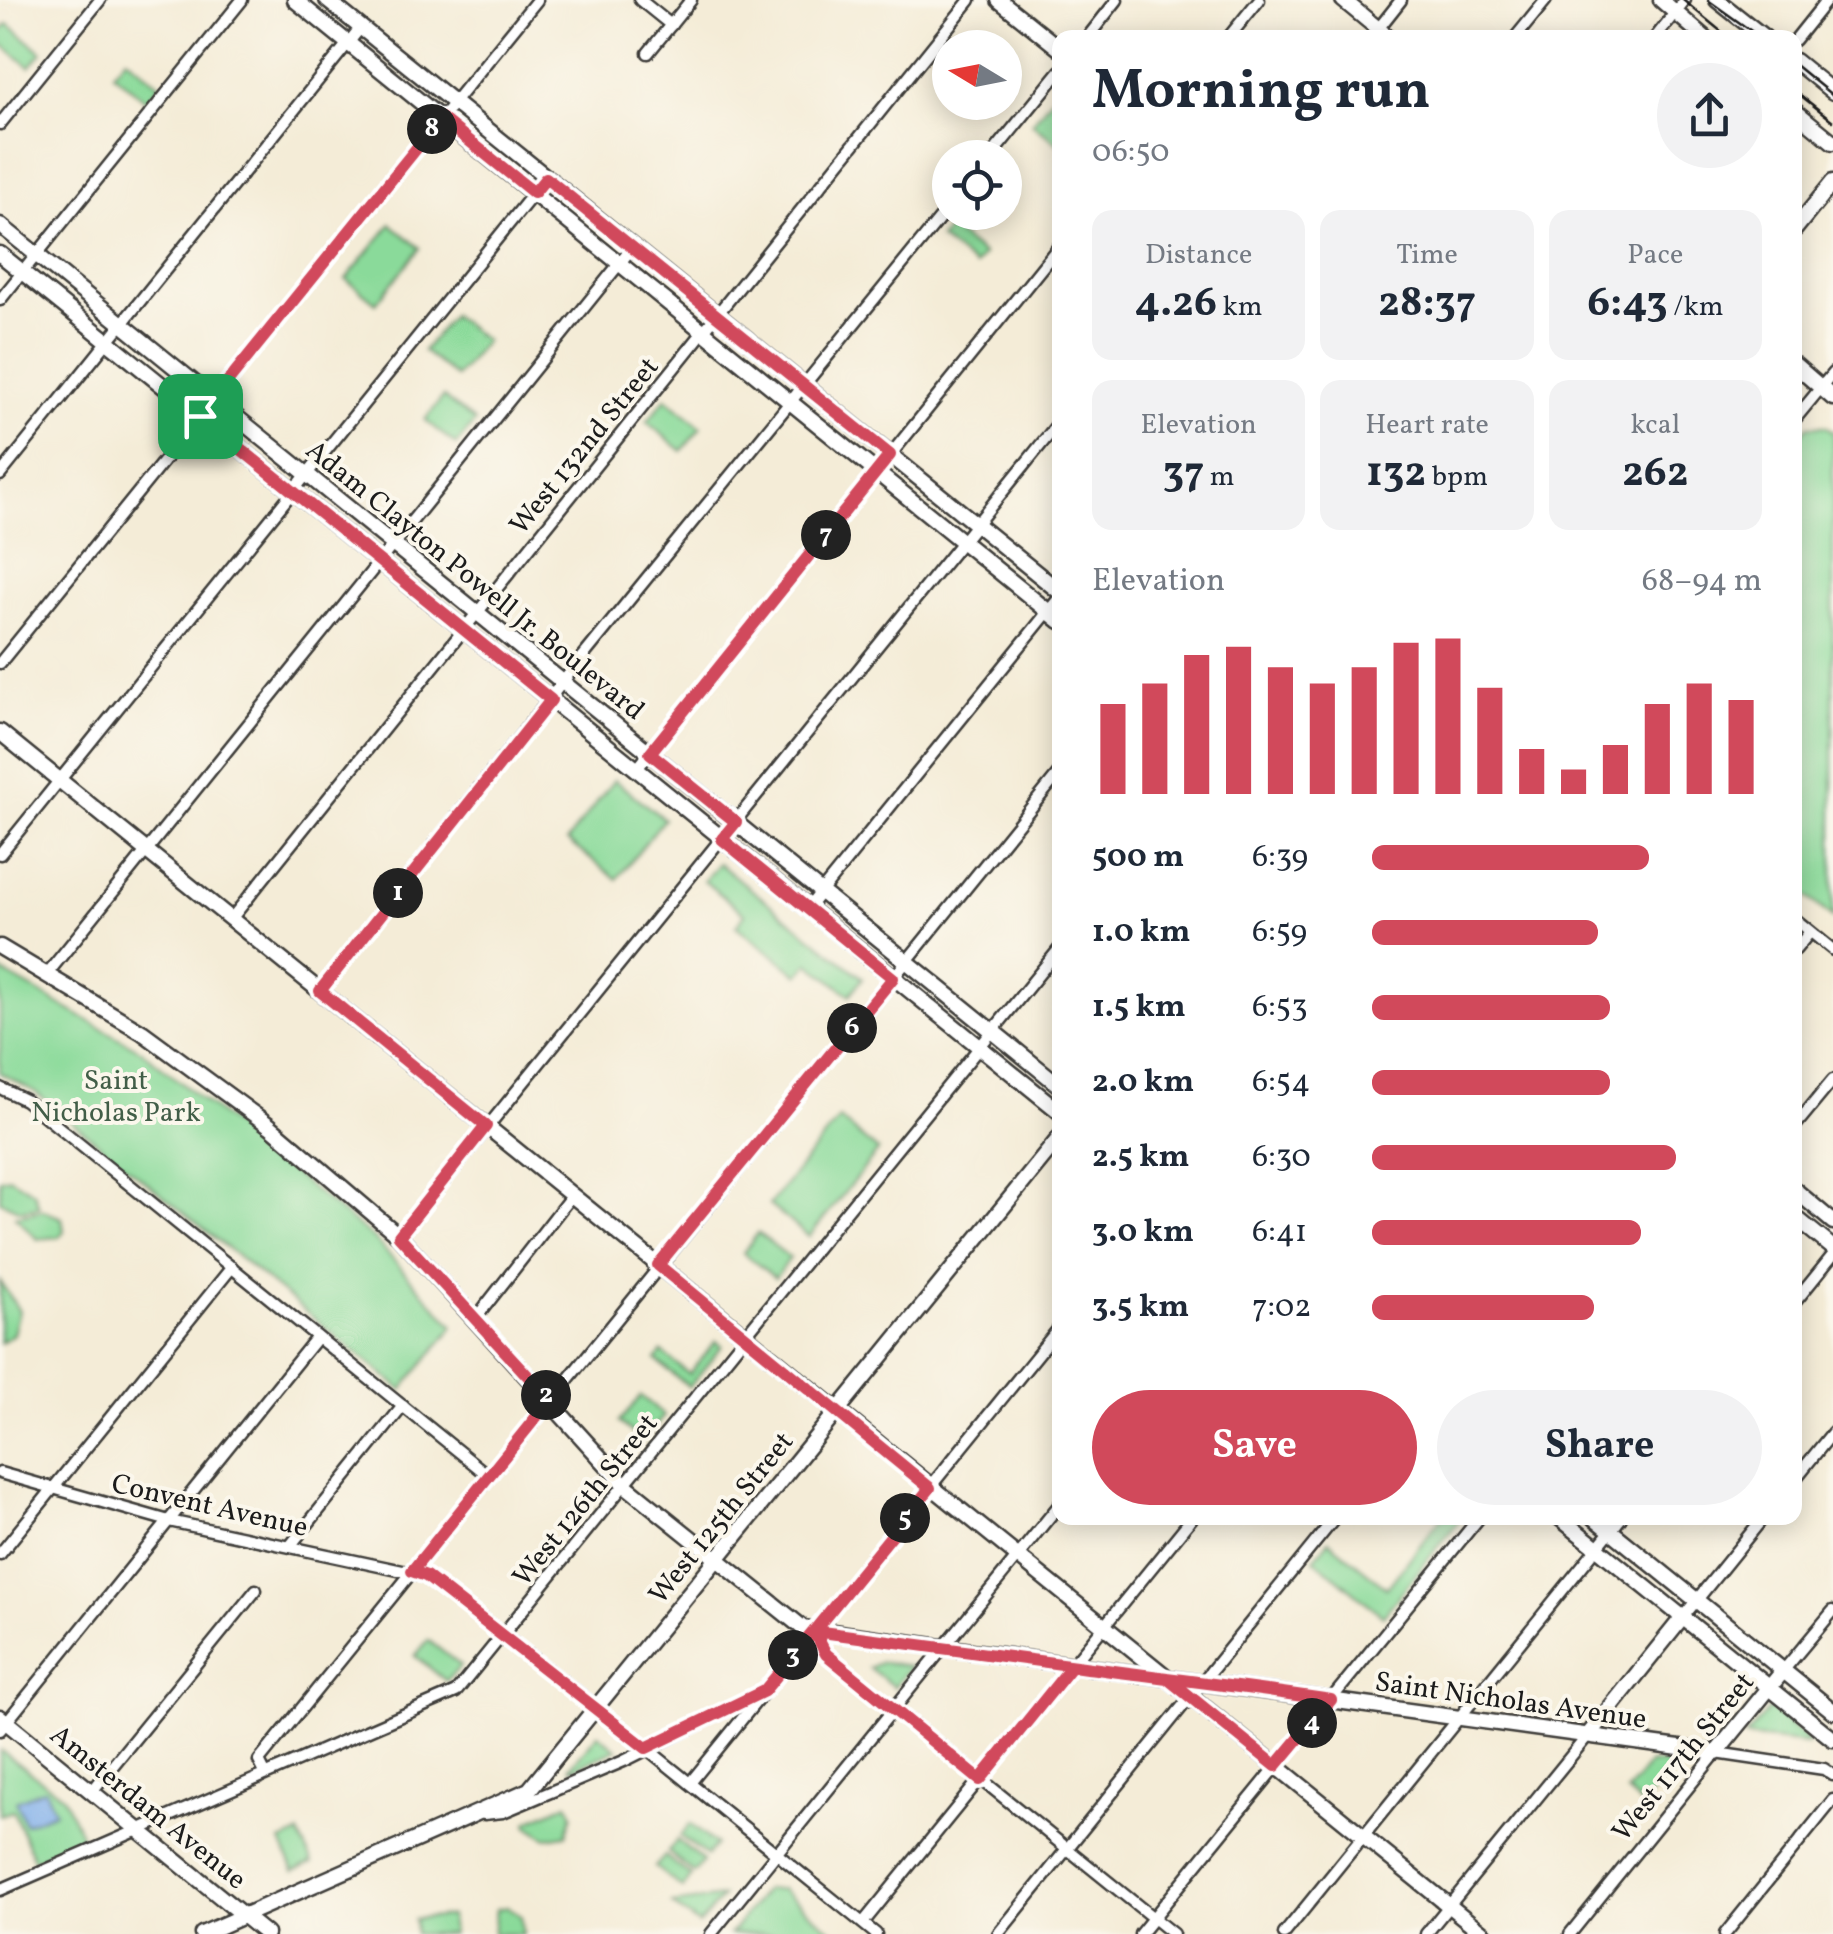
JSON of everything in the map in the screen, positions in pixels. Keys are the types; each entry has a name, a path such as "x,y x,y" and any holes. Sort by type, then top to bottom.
{"main road":[{"path":"295,0 1052,614"},
{"path":"327,0 1052,588"},
{"path":"999,0 1052,43"},
{"path":"1343,0 1375,30"},
{"path":"1661,0 1680,6 1700,30"},
{"path":"1716,0 1755,30"},
{"path":"1802,67 1833,92"},
{"path":"1802,117 1833,142"},
{"path":"1802,220 1833,182"},
{"name":"Adam Clayton Powell Jr. Boulevard","path":"0,226 1052,1080"},
{"name":"Adam Clayton Powell Jr. Boulevard","path":"0,254 1052,1106"},
{"path":"1802,372 1827,393"},
{"path":"0,732 1484,1934"},
{"name":"Saint Nicholas Avenue","path":"0,947 211,1080 399,1236 625,1485 797,1624 814,1631 1459,1715 1716,1753"},
{"name":"West 125th Street","path":"202,1934 530,1790 1052,1146"},
{"path":"1802,1196 1833,1222"},
{"path":"1802,1223 1833,1248"},
{"path":"1569,1525 1833,1739"},
{"path":"1604,1525 1833,1711"},
{"path":"1589,1734 1683,1617"},
{"name":"West 117th Street","path":"1716,1753 1783,1671"},
{"name":"Amsterdam Avenue","path":"2,1723 93,1790 266,1934"}],"street":[{"path":"0,124 100,0"},
{"path":"0,300 242,0"},
{"path":"0,663 537,0"},
{"path":"640,0 671,25"},
{"path":"648,52 691,0"},
{"name":"West 132nd Street","path":"231,919 970,0"},
{"path":"1093,30 1117,0"},
{"path":"1234,30 1258,0"},
{"path":"1382,30 1401,0"},
{"path":"1522,30 1546,0"},
{"path":"1802,31 1827,0"},
{"path":"1661,30 1680,6"},
{"path":"0,474 361,27"},
{"path":"1004,140 1052,80"},
{"path":"0,854 546,178"},
{"path":"320,991 564,682 932,228"},
{"path":"47,974 632,248"},
{"path":"636,770 1052,255"},
{"path":"1802,413 1827,393 1833,372"},
{"path":"399,1236 1052,430"},
{"path":"808,908 1052,618"},
{"path":"265,1774 259,1761 1052,782"},
{"path":"1802,926 1833,950"},
{"path":"1802,942 1810,932"},
{"name":"West 126th Street","path":"0,1890 454,1694 1052,958"},
{"path":"1802,1118 1833,1080"},
{"path":"0,1088 25,1100 489,1476"},
{"path":"476,1318 572,1195"},
{"path":"1802,1293 1833,1255"},
{"path":"0,1554 232,1267"},
{"path":"2,1723 317,1337"},
{"path":"690,1783 1052,1337"},
{"path":"290,1546 403,1406"},
{"path":"1802,1470 1833,1432"},
{"name":"Convent Avenue","path":"0,1473 169,1521 412,1571"},
{"path":"711,1934 1052,1514"},
{"path":"862,1923 1186,1525"},
{"path":"998,1934 1328,1525"},
{"path":"1140,1934 1473,1525"},
{"path":"1284,1934 1615,1525"},
{"path":"1683,1617 1758,1525"},
{"path":"412,1571 426,1576 597,1708 876,1934"},
{"path":"93,1790 256,1590"},
{"name":"West 117th Street","path":"1783,1671 1833,1611"},
{"path":"814,1631 826,1654 1172,1934"},
{"name":"West 125th Street","path":"478,1815 503,1812 764,1691"},
{"path":"1426,1934 1589,1734"},
{"name":"West 117th Street","path":"1570,1934 1716,1753"},
{"name":"Saint Nicholas Avenue","path":"1716,1753 1824,1770 1833,1775"},
{"path":"1724,1934 1833,1800"}],"green space":[{"path":"8,24 42,52 30,67 0,43 0,32"},
{"path":"126,57 160,85 147,101 113,73"},
{"path":"1052,97 1052,139 1032,123"},
{"path":"391,224 420,248 376,303 346,279"},
{"path":"952,230 983,255 975,266 940,239"},
{"path":"452,315 485,341 456,377 423,351"},
{"path":"443,397 475,422 456,445 425,420"},
{"path":"666,398 701,427 682,451 647,422"},
{"path":"1808,426 1825,426 1833,431 1833,918 1802,893 1802,432"},
{"path":"614,780 664,819 617,879 567,841"},
{"path":"718,863 863,978 850,995 809,963 799,975 736,926 745,914 704,881"},
{"name":"Saint Nicholas Park","path":"0,971 142,1051 375,1240 454,1326 402,1390 35,1092 0,1073"},
{"path":"839,1119 878,1151 809,1237 769,1205"},
{"path":"9,1177 34,1192 39,1207 20,1210 0,1201 0,1179"},
{"path":"43,1210 62,1218 64,1231 59,1237 37,1239 15,1216"},
{"path":"758,1233 790,1258 775,1278 743,1253"},
{"path":"0,1281 19,1311 13,1334 0,1343"},
{"path":"716,1341 722,1346 689,1387 656,1360 662,1352 689,1374"},
{"path":"641,1396 664,1416 643,1441 619,1422"},
{"path":"1436,1525 1455,1525 1383,1616 1314,1559 1329,1541 1387,1588"},
{"path":"428,1640 461,1666 446,1681 415,1656"},
{"path":"880,1662 911,1666 894,1687 869,1668"},
{"path":"1770,1708 1809,1741 1807,1744 1745,1737"},
{"path":"598,1734 617,1749 572,1769 570,1767"},
{"path":"0,1750 63,1796 83,1840 34,1860 13,1811 0,1815"},
{"path":"1650,1763 1676,1765 1642,1805 1627,1792"},
{"path":"568,1803 573,1814 566,1835 547,1838 528,1826 527,1822"},
{"path":"690,1824 716,1845 707,1856 680,1836"},
{"path":"299,1834 313,1863 294,1871 281,1842"},
{"path":"677,1840 703,1861 694,1873 668,1852"},
{"path":"665,1856 691,1876 682,1888 655,1867"},
{"path":"781,1889 837,1934 730,1934 765,1890"},
{"path":"722,1897 699,1925 672,1904"},
{"path":"507,1907 521,1916 523,1934 493,1934 496,1909"},
{"path":"450,1916 452,1934 415,1934 414,1919"}],"water":[{"path":"45,1789 55,1812 25,1824 16,1801"}],"railway":[{"path":"1683,0 1719,30"},
{"path":"1708,0 1750,30"},
{"path":"1802,71 1833,96"},
{"path":"1802,97 1833,121"}],"route":[{"path":"200,416 441,118 534,193 546,178 890,455 650,753 736,822 722,839 893,978 658,1265 930,1488 814,1631 1167,1678 1276,1766 1331,1700 1202,1682 1167,1678 1072,1666 980,1780 826,1654 814,1631 764,1691 646,1748 426,1576 412,1571 550,1400 399,1236 486,1126 320,991 551,700 200,416"}]}
